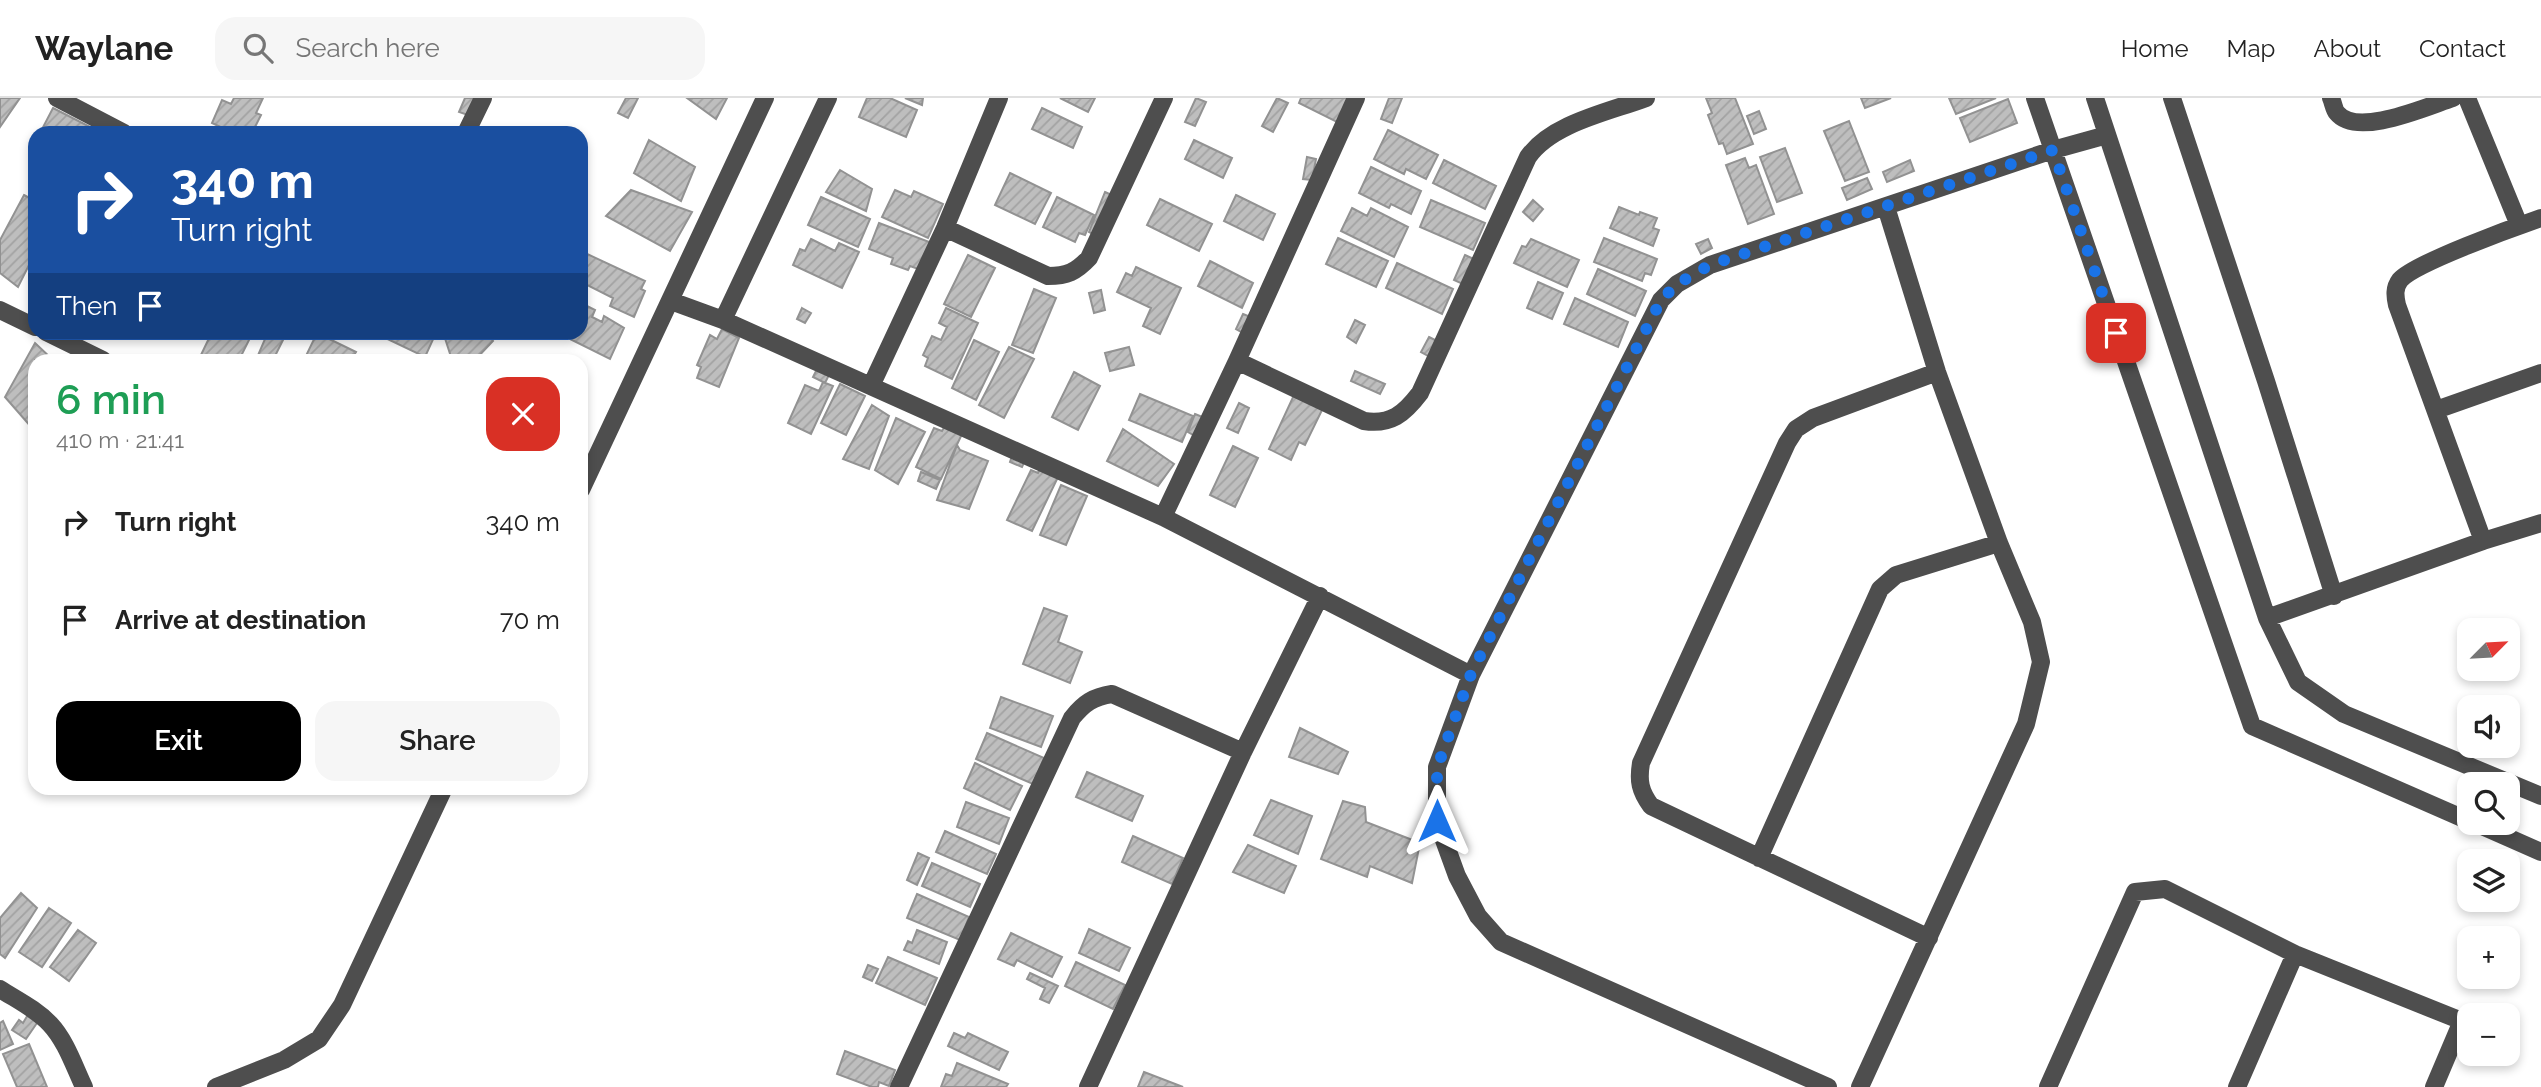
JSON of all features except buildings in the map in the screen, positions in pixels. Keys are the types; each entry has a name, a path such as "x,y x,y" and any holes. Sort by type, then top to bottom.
{"street":[{"path":"57,98 111,126"},
{"path":"469,126 483,98"},
{"path":"588,475 765,98"},
{"path":"723,320 828,98"},
{"path":"871,386 945,228 999,98"},
{"path":"945,228 1048,276 1065,276 1079,269 1089,258 1164,98"},
{"path":"1163,517 1356,98"},
{"path":"1237,361 1364,421 1379,423 1396,418 1420,393 1528,157 1536,145 1563,129 1647,98"},
{"path":"2035,98 2252,726 2457,816"},
{"path":"2095,98 2267,618 2298,682 2344,714 2541,796"},
{"path":"2172,98 2334,596"},
{"path":"2331,98 2337,114 2348,121 2362,123 2381,121 2453,98"},
{"path":"2467,98 2519,226"},
{"path":"1828,1087 1501,942 1478,916 1457,876 1437,821 1437,768 1471,674 1661,300 1677,284 1710,265 2053,150 2107,135"},
{"path":"1860,1087 2026,724 2041,662 2032,622 1999,544 1937,372 1886,207"},
{"path":"2483,541 2397,305 2395,291 2398,282 2416,268 2541,218"},
{"path":"671,301 723,320 1163,517 1471,674"},
{"path":"0,310 28,324"},
{"path":"62,340 91,354"},
{"path":"1929,938 1651,806 1642,794 1638,779 1641,763 1787,443 1796,429 1831,410 1937,372"},
{"path":"2436,410 2541,373"},
{"path":"2267,618 2541,523"},
{"path":"1759,858 1880,589 1896,575 1907,570 1999,544"},
{"path":"1088,1087 1243,752 1320,596"},
{"path":"899,1087 1072,718 1083,704 1112,694 1243,752"},
{"path":"216,1087 284,1060 319,1038 342,1005 440,795"},
{"path":"2501,835 2541,852"},
{"path":"2048,1087 2135,892 2165,889 2295,954 2462,1021 2434,1087"},
{"path":"2237,1087 2295,954"},
{"path":"0,989 41,1015 51,1025 66,1048 84,1087"}],"route":[{"path":"1437,821 1437,768 1471,674 1661,300 1677,284 1710,265 2053,150 2116,333"}]}
